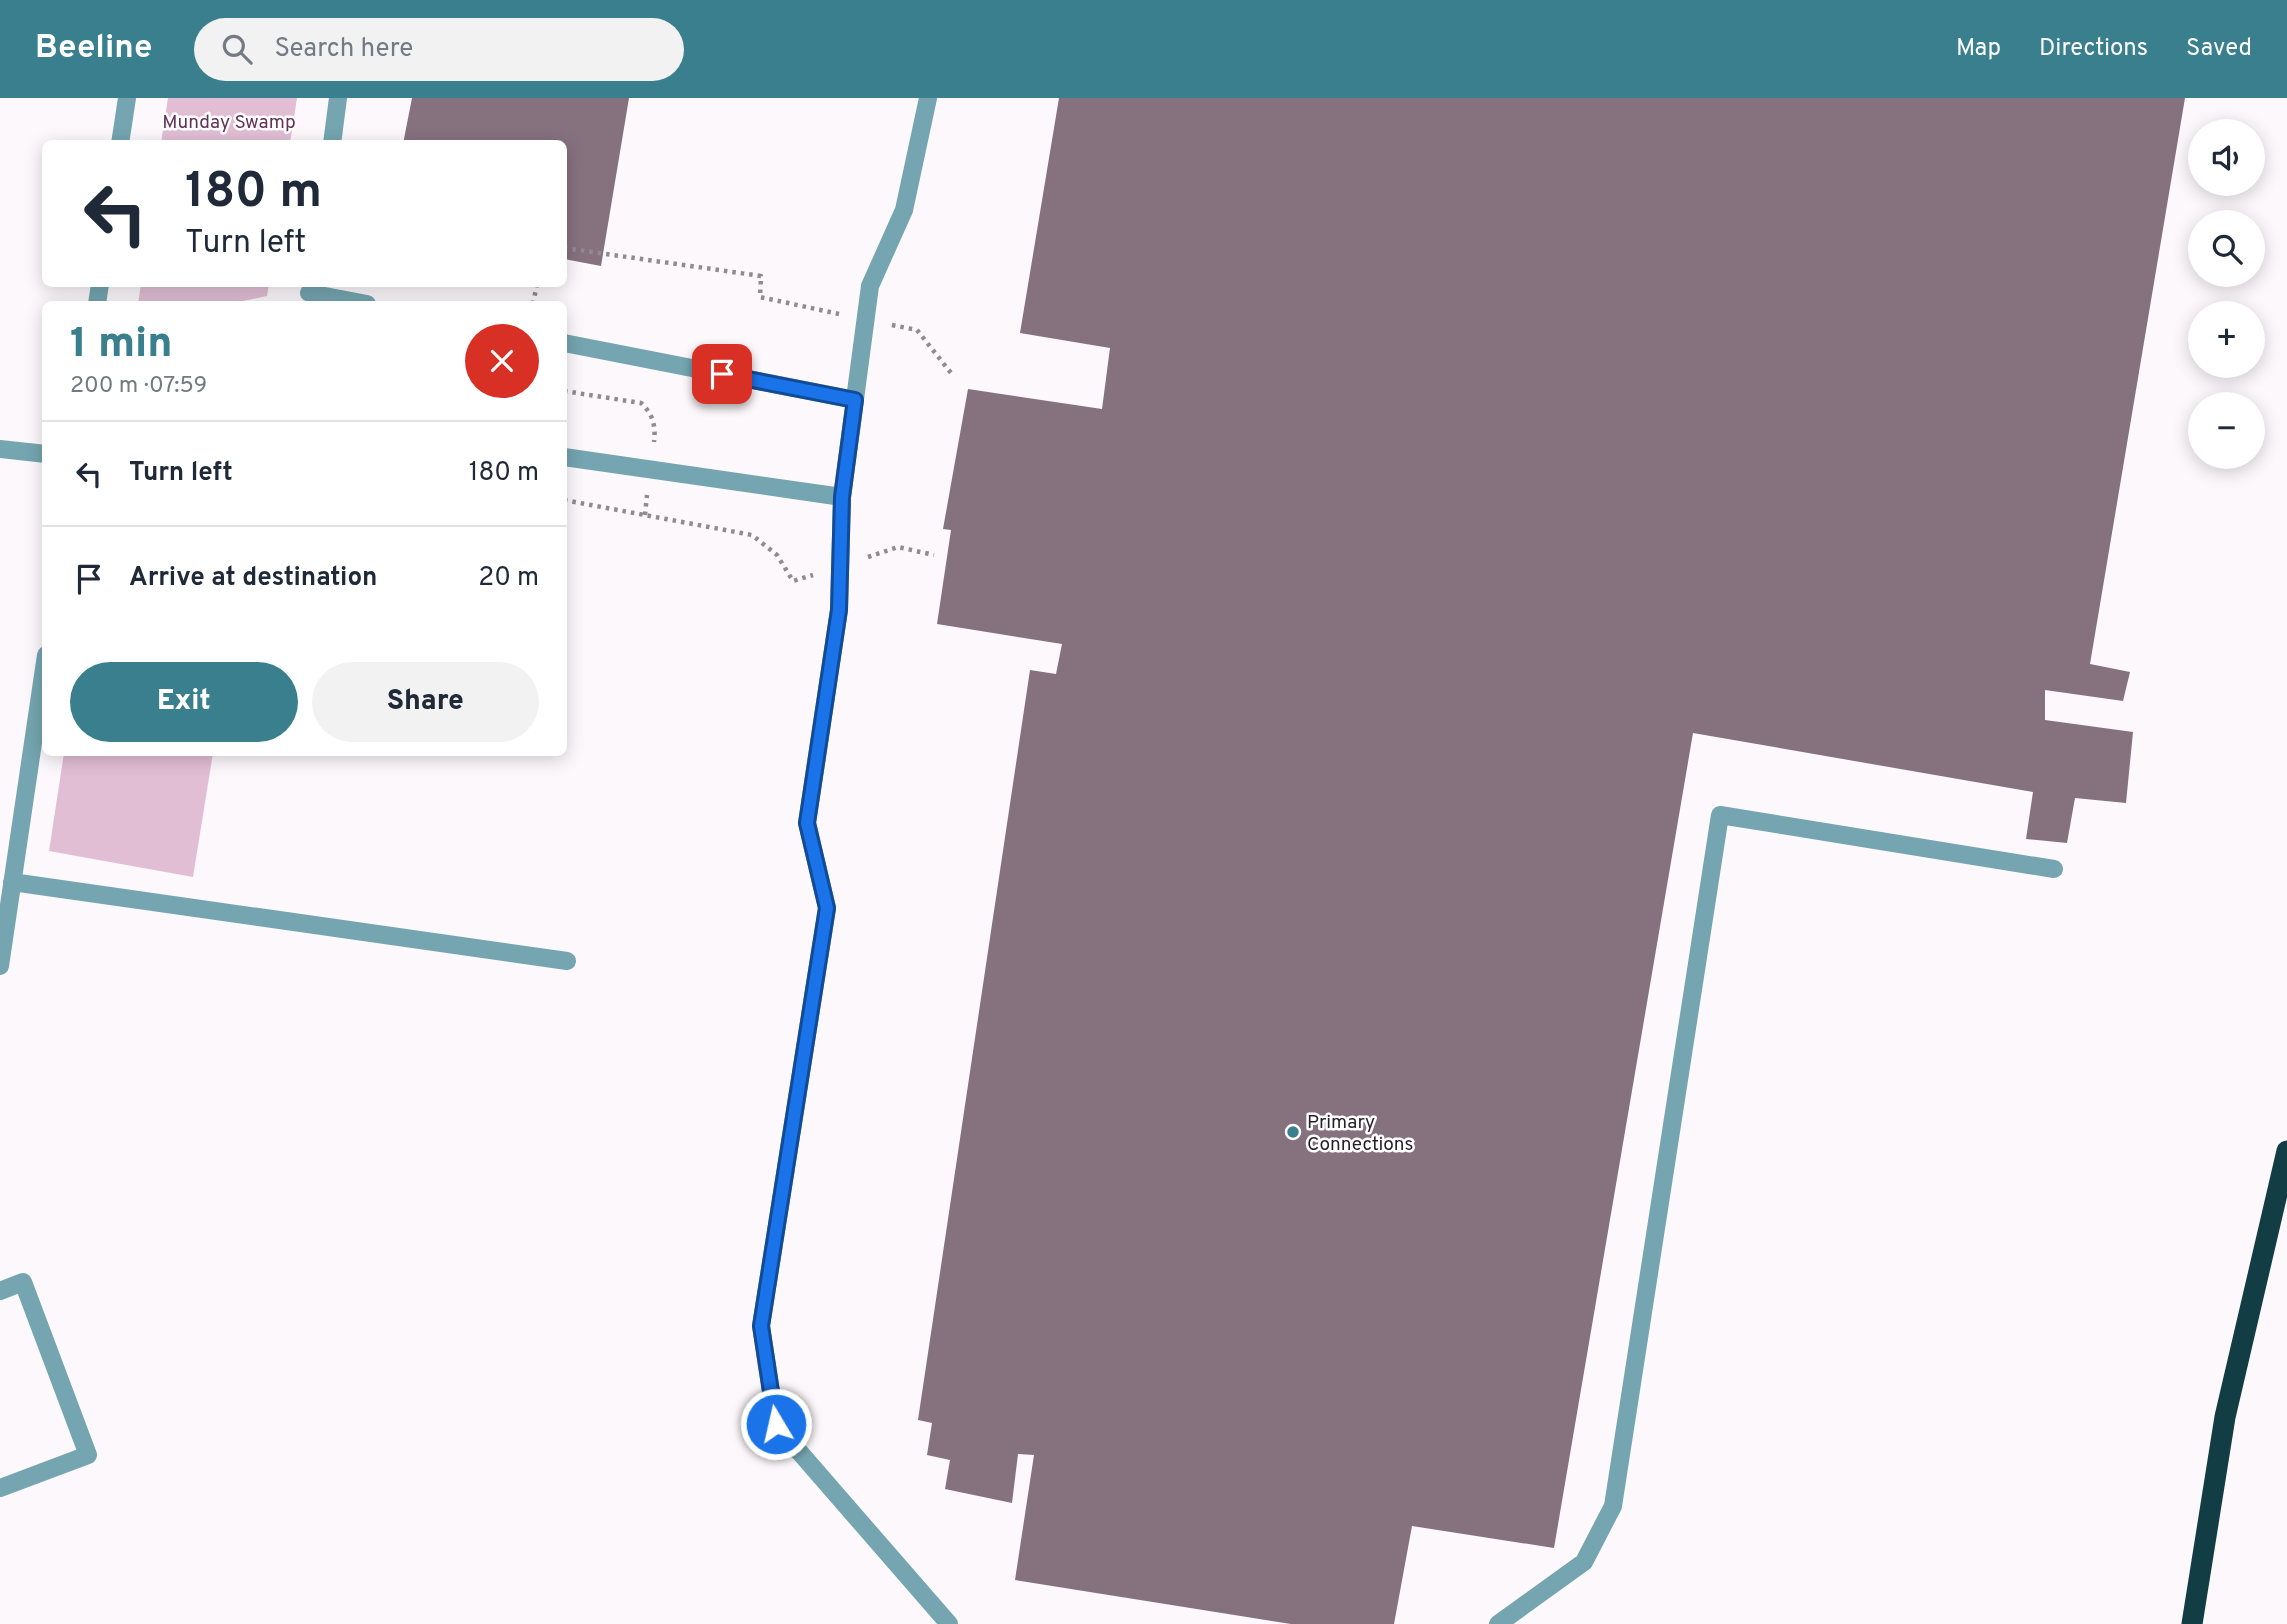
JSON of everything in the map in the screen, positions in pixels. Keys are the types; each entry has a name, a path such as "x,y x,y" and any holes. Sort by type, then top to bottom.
{"highway":[{"path":"2192,1624 2225,1417 2287,1152"}],"street":[{"path":"121,140 127,98"},
{"path":"333,140 338,98"},
{"path":"928,98 904,210 870,286 842,497 839,610 807,823 827,908 761,1326 776,1424 949,1624"},
{"path":"309,294 350,301"},
{"path":"567,344 855,400"},
{"path":"0,449 42,454"},
{"path":"567,457 842,497"},
{"path":"0,966 42,682"},
{"path":"1498,1624 1584,1562 1613,1506 1720,815 2054,869"},
{"path":"12,882 567,961"},
{"path":"0,1291 23,1282 88,1455 0,1488"}],"path":[{"path":"567,248 761,276 760,297 917,330 951,373"},
{"path":"567,391 641,403 649,411 656,428 645,515"},
{"path":"567,501 752,536 777,555 793,581 898,547 934,555"}],"green space":[{"name":"Munday Swamp","path":"168,98 297,98 290,140 161,140"},
{"path":"141,287 268,287 267,296 243,301 138,301"},
{"path":"64,756 213,756 193,877 49,851"}],"building":[{"path":"412,98 629,98 601,266 567,260 567,140 404,140"},
{"name":"Primary Connections","path":"1059,98 2185,98 2090,664 2130,672 2123,701 2045,690 2045,720 2133,732 2126,803 2075,798 2067,843 2026,839 2033,792 1693,733 1554,1548 1412,1526 1394,1624 1291,1624 1015,1580 1034,1455 1018,1454 1012,1503 945,1489 950,1460 927,1455 932,1423 918,1420 1030,670 1056,674 1062,644 937,624 951,530 943,529 968,389 1102,409 1110,348 1020,333"}],"place":[{"name":"Primary Connections","path":"1293,1132"}],"route":[{"path":"722,374 855,400 842,497 839,610 807,823 827,908 761,1326 776,1424"}]}
